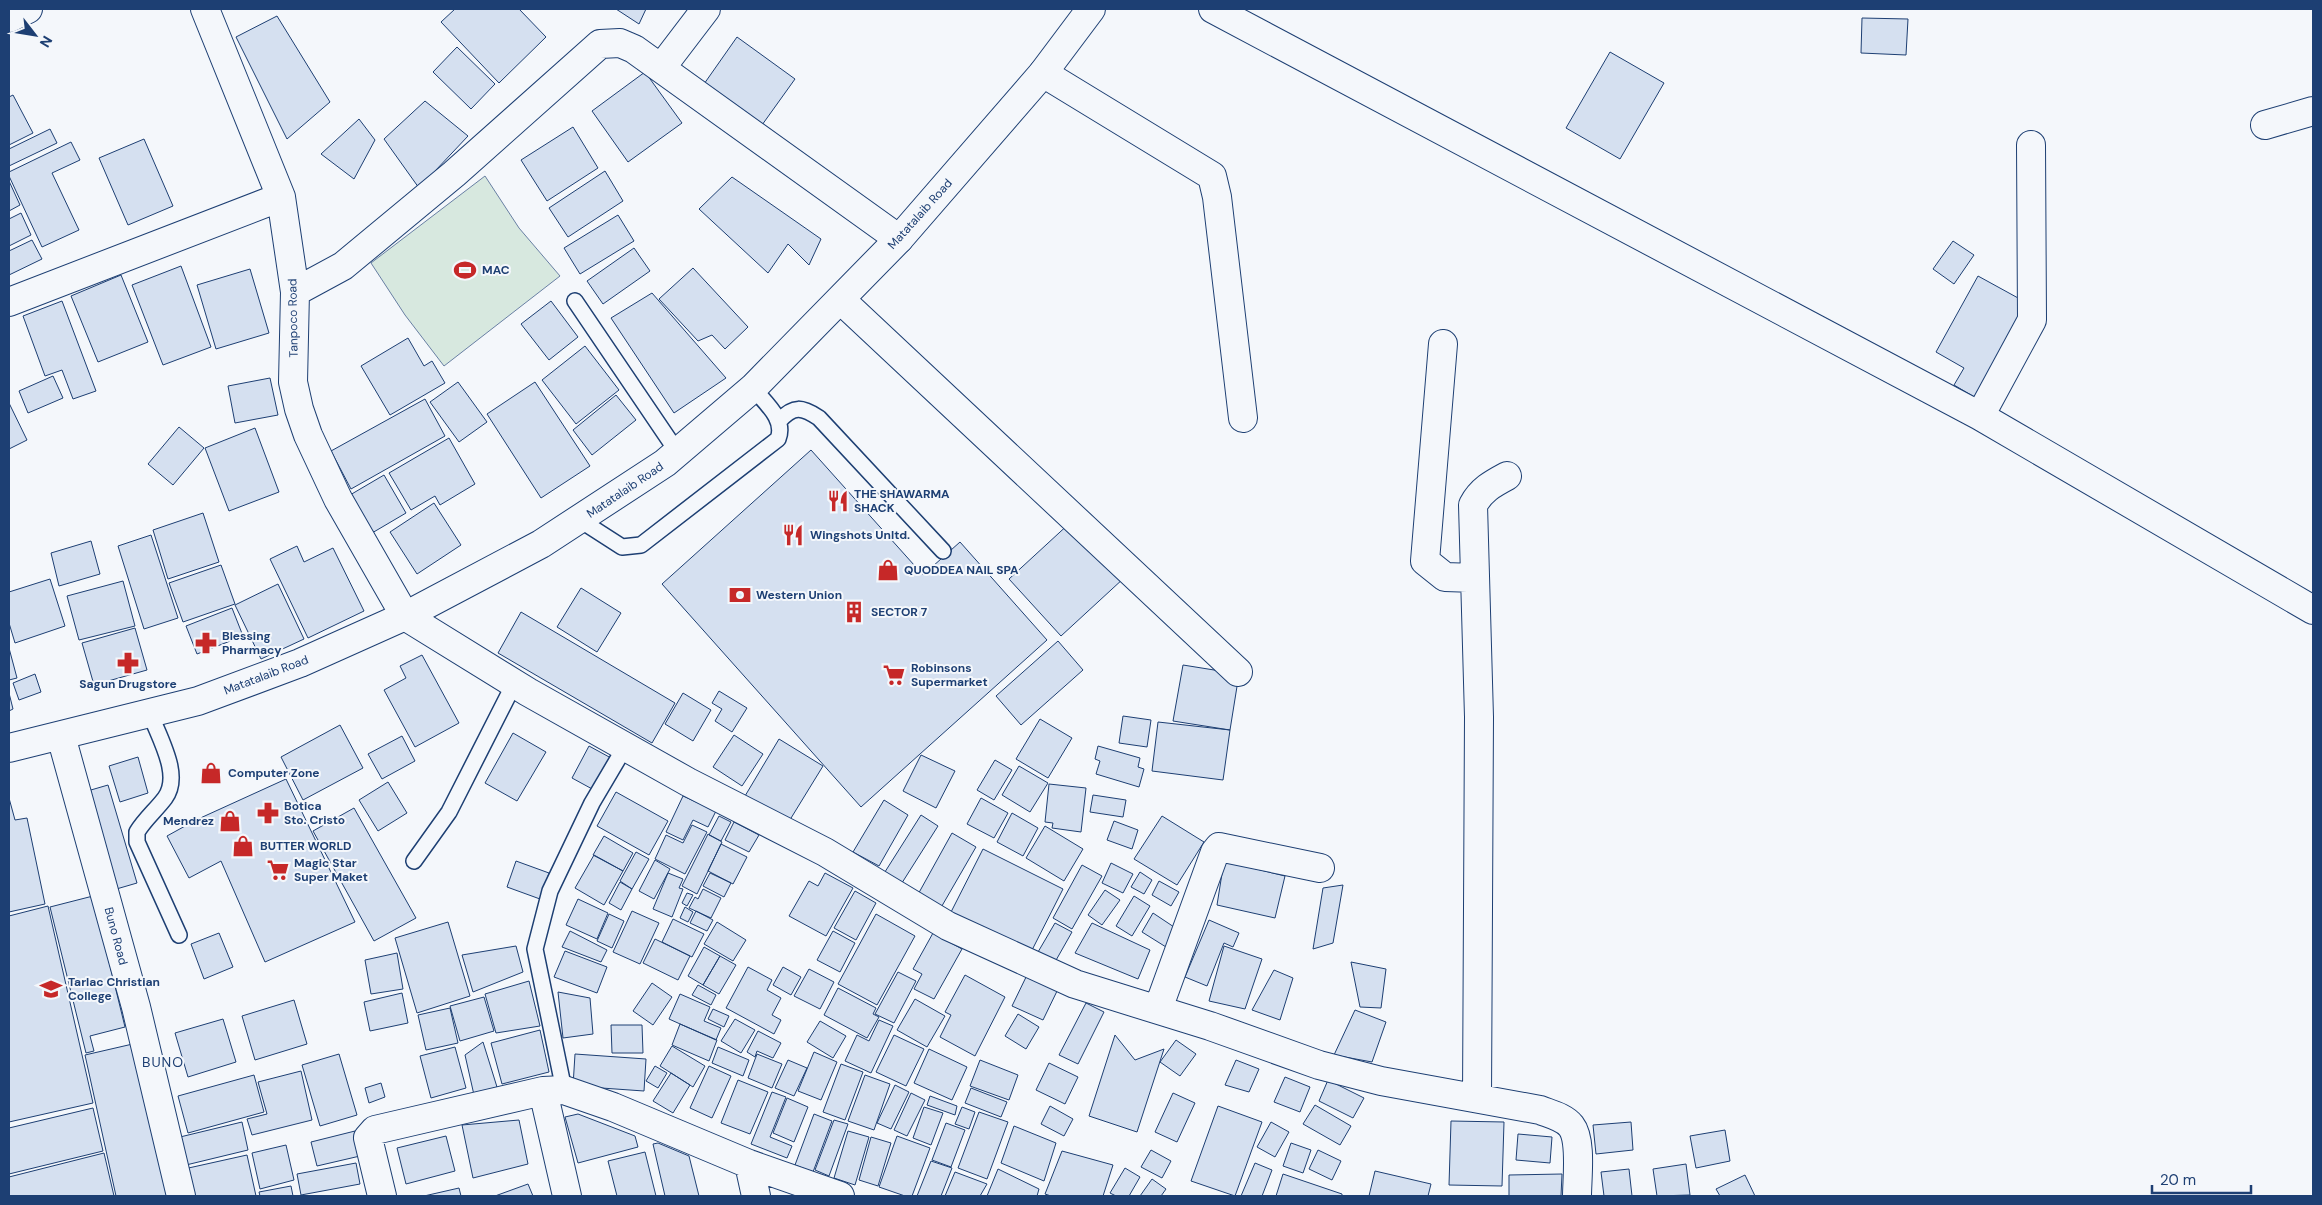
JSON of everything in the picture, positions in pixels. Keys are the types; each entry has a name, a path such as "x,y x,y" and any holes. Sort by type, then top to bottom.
{"street":[{"path":"9,18 28,9"},
{"name":"Tanpoco Road","path":"205,9 282,197 295,292 293,382 299,409 308,435 338,499 405,616"},
{"path":"661,68 706,9"},
{"name":"Matatalaib Road","path":"9,748 198,701 300,663 405,616 541,544 580,520 678,453 753,388 841,300 900,238 1044,73 1091,9"},
{"path":"1213,9 1980,416 2313,610"},
{"path":"295,292 343,266 454,174 600,44 620,43 634,49 900,238"},
{"path":"1044,73 1212,176 1217,197 1243,418"},
{"path":"2265,125 2313,111"},
{"path":"1980,416 2032,320 2031,145"},
{"path":"9,302 282,197"},
{"path":"841,300 1238,672"},
{"path":"1443,344 1425,561 1444,577 1475,578"},
{"path":"1477,1098 1479,717 1473,505 1479,494 1489,485 1507,476"},
{"path":"405,616 514,684 688,782 824,852 948,926 1075,984 1158,1009 1319,1065 1381,1082 1540,1110 1562,1119 1571,1126 1577,1138 1577,1196"},
{"name":"Buno Road","path":"61,736 136,1007 181,1196"},
{"path":"1158,1009 1215,852 1219,847 1320,868"},
{"path":"554,1090 567,1196"},
{"path":"382,1196 368,1138 375,1130 554,1090 613,1107 748,1164 840,1196"},
{"path":"748,1164 756,1196"}],"lane":[{"path":"575,301 678,453"},
{"path":"580,520 622,547 641,545 778,439 781,430 779,421 753,388"},
{"path":"779,421 791,411 805,409 819,418 943,551"},
{"path":"414,861 449,812 514,684"},
{"path":"150,713 172,772 172,783 165,798 137,832 137,842 178,935"},
{"path":"554,1090 535,950 550,891 592,803 625,747"}],"shaded area":[{"name":"MAC","path":"485,176 519,228 560,276 444,366 405,315 371,263"}],"building":[{"path":"455,9 519,9 546,37 499,83 441,22"},
{"path":"616,9 646,9 639,24"},
{"path":"277,16 330,102 287,139 236,37"},
{"path":"1862,18 1908,19 1906,55 1861,53"},
{"path":"737,37 795,79 762,125 704,84"},
{"path":"457,47 495,84 471,109 433,72"},
{"path":"1610,52 1664,83 1620,159 1566,128"},
{"path":"645,72 682,123 628,162 592,111"},
{"path":"13,95 33,133 9,145 9,97"},
{"path":"425,101 468,136 419,188 384,139"},
{"path":"359,119 375,140 354,179 321,154"},
{"path":"573,127 598,168 547,201 521,160"},
{"path":"50,129 57,143 9,166 9,149"},
{"path":"144,139 173,206 128,225 99,158"},
{"path":"71,142 80,160 52,173 79,230 42,247 9,176 9,172"},
{"path":"605,171 623,201 568,237 549,208"},
{"path":"732,177 821,239 809,265 788,244 768,273 699,209"},
{"path":"9,181 20,205 9,211"},
{"path":"21,213 31,235 9,246 9,219"},
{"path":"618,215 634,241 580,274 564,248"},
{"path":"32,240 42,259 9,275 9,251"},
{"path":"1953,241 1974,255 1954,284 1933,269"},
{"path":"634,248 650,271 603,304 587,281"},
{"path":"181,266 211,347 163,365 132,285"},
{"path":"693,268 748,327 725,349 712,335 698,341 659,299"},
{"path":"250,269 269,333 216,349 197,285"},
{"path":"121,275 148,342 98,362 71,296"},
{"path":"1978,276 2029,304 1976,398 1954,385 1964,368 1936,352"},
{"path":"652,293 726,378 674,413 611,318"},
{"path":"62,301 96,391 73,399 62,370 45,376 23,316"},
{"path":"551,301 578,337 549,360 521,324"},
{"path":"408,338 424,366 432,361 445,383 390,415 361,366"},
{"path":"585,346 619,390 576,424 542,380"},
{"path":"53,376 63,398 28,413 19,391"},
{"path":"270,378 278,415 235,423 228,386"},
{"path":"458,382 487,422 459,442 430,402"},
{"path":"535,382 590,466 541,498 487,414"},
{"path":"616,395 636,420 592,455 573,430"},
{"path":"425,399 445,436 351,489 331,451"},
{"path":"9,403 27,440 9,449"},
{"path":"179,427 204,448 173,485 148,464"},
{"path":"255,428 279,492 229,511 205,448"},
{"path":"449,438 475,484 440,505 435,496 411,510 389,473"},
{"name":"SECTOR 7","path":"811,450 923,575 960,542 1047,640 861,807 662,584"},
{"path":"384,475 406,513 372,533 350,495"},
{"path":"434,503 461,545 417,574 390,532"},
{"path":"203,513 219,562 168,579 153,530"},
{"path":"1072,521 1124,578 1061,636 1009,579"},
{"path":"151,535 178,618 144,629 118,546"},
{"path":"91,541 100,574 59,586 51,553"},
{"path":"297,546 304,562 333,548 364,611 308,638 270,559"},
{"path":"221,565 235,604 183,622 169,583"},
{"path":"50,579 65,626 15,643 9,623 9,592"},
{"path":"123,581 135,626 79,640 67,596"},
{"path":"278,584 304,639 261,659 235,605"},
{"path":"581,588 621,613 597,652 557,627"},
{"path":"232,608 243,636 197,654 186,626"},
{"path":"521,612 675,703 652,743 498,653"},
{"path":"135,628 147,670 94,685 82,643"},
{"path":"1058,641 1083,670 1021,725 996,696"},
{"path":"9,648 17,678 9,680"},
{"path":"422,655 459,723 415,747 384,690 406,678 400,666"},
{"path":"1183,665 1239,674 1230,730 1173,721"},
{"path":"35,674 41,692 19,700 13,683"},
{"path":"719,691 747,708 732,732 715,721 722,709 712,703"},
{"path":"9,693 13,709 9,711"},
{"path":"683,693 711,710 693,741 665,724"},
{"path":"1123,716 1151,720 1147,747 1119,743"},
{"path":"1040,719 1072,738 1048,778 1016,759"},
{"path":"1158,722 1230,730 1223,780 1152,771"},
{"path":"340,725 363,768 303,800 281,757"},
{"path":"513,733 546,752 517,801 485,783"},
{"path":"734,735 763,754 742,786 713,767"},
{"path":"402,736 415,761 382,779 368,754"},
{"path":"779,739 823,766 788,823 745,796"},
{"path":"589,746 611,758 594,790 572,778"},
{"path":"1098,746 1140,758 1138,767 1144,769 1139,787 1096,774 1100,761 1095,759"},
{"path":"921,755 955,771 936,808 903,791"},
{"path":"138,757 148,793 120,802 109,766"},
{"path":"995,760 1012,770 994,800 977,790"},
{"path":"1019,766 1048,783 1030,812 1002,795"},
{"name":"Magic Star Super Maket","path":"286,779 355,922 265,962 221,861 189,878 167,836 196,820"},
{"path":"388,782 407,813 378,831 359,800"},
{"path":"1049,784 1086,788 1081,832 1052,828 1053,823 1045,822"},
{"path":"108,785 137,883 113,890 84,792"},
{"path":"616,792 668,821 649,855 597,826"},
{"path":"1093,795 1126,800 1123,817 1090,812"},
{"path":"683,796 716,811 708,827 693,820 683,840 666,832"},
{"path":"9,798 15,820 27,818 45,904 9,912"},
{"path":"981,798 1008,813 994,838 967,824"},
{"path":"884,800 908,815 879,866 853,852"},
{"path":"354,808 416,918 374,941 313,831"},
{"path":"1012,813 1038,828 1023,856 997,842"},
{"path":"921,815 938,826 900,886 883,875"},
{"path":"719,816 731,822 721,841 709,835"},
{"path":"1162,816 1204,842 1177,885 1134,859"},
{"path":"1114,821 1138,830 1132,849 1107,840"},
{"path":"734,822 759,835 749,852 725,840"},
{"path":"692,825 707,832 685,874 655,859 666,835 683,843"},
{"path":"1045,826 1083,849 1064,881 1026,858"},
{"path":"952,833 976,847 939,911 916,898"},
{"path":"708,834 722,842 697,894 682,886"},
{"path":"604,836 633,853 623,871 593,855"},
{"path":"721,844 747,857 733,884 708,871"},
{"path":"983,849 1063,889 1029,956 949,916"},
{"path":"636,852 649,859 632,889 620,881"},
{"path":"594,855 623,871 604,905 575,888"},
{"path":"655,860 670,869 654,899 639,891"},
{"path":"516,861 549,873 540,899 507,887"},
{"path":"1224,861 1285,876 1275,918 1217,905"},
{"path":"1111,863 1133,874 1123,893 1102,883"},
{"path":"1082,865 1102,876 1072,929 1053,918"},
{"path":"1140,872 1152,880 1144,894 1131,887"},
{"path":"668,873 683,879 679,888 683,889 672,917 653,909"},
{"path":"710,873 731,883 724,897 703,886"},
{"path":"825,873 853,888 826,936 789,916 809,881 818,886"},
{"path":"1159,881 1179,892 1171,906 1152,895"},
{"path":"620,882 632,889 621,910 609,903"},
{"path":"1343,885 1333,943 1313,949 1323,888"},
{"path":"703,889 721,898 711,918 689,908 695,897 698,899"},
{"path":"1105,890 1120,900 1102,925 1088,915"},
{"path":"855,891 876,903 856,940 834,928"},
{"path":"687,893 693,895 687,906 682,903"},
{"path":"93,896 125,1027 90,1036 94,1051 86,1053 50,907"},
{"path":"1134,896 1150,906 1132,936 1116,926"},
{"path":"578,899 608,913 597,939 566,925"},
{"path":"48,906 93,1103 9,1122 9,916"},
{"path":"685,907 693,912 688,922 680,918"},
{"path":"632,911 659,923 640,964 613,952"},
{"path":"696,911 713,920 707,931 690,923"},
{"path":"1153,913 1177,929 1166,947 1142,932"},
{"path":"609,914 624,921 612,948 597,941"},
{"path":"876,914 915,936 877,1005 838,984"},
{"path":"673,919 704,934 692,957 662,942"},
{"path":"1209,920 1239,933 1233,947 1224,943 1207,986 1185,977"},
{"path":"448,922 470,996 417,1013 395,938"},
{"path":"717,922 746,940 733,961 704,944"},
{"path":"1055,923 1072,932 1055,962 1038,952"},
{"path":"1092,923 1150,950 1138,979 1075,953"},
{"path":"570,931 607,950 601,962 562,947"},
{"path":"833,931 855,943 840,972 817,960"},
{"path":"219,933 233,967 204,979 191,944"},
{"path":"933,933 962,949 934,999 914,989 922,974 913,969"},
{"path":"655,939 690,956 678,980 643,963"},
{"path":"516,946 523,972 473,992 462,955"},
{"path":"1224,946 1262,959 1245,1009 1209,1001"},
{"path":"704,947 720,956 703,985 688,976"},
{"path":"565,951 607,967 597,993 554,977"},
{"path":"397,953 403,989 371,994 365,960"},
{"path":"720,956 736,965 719,994 703,985"},
{"path":"1351,962 1386,969 1381,1008 1360,1007"},
{"path":"748,967 772,980 767,990 781,998 772,1015 781,1020 774,1034 726,1008"},
{"path":"783,967 801,977 791,995 773,985"},
{"path":"809,969 834,982 820,1009 794,996"},
{"path":"1274,970 1293,978 1280,1020 1252,1010"},
{"path":"898,972 916,981 894,1023 875,1014"},
{"path":"1028,973 1059,987 1043,1020 1012,1006"},
{"path":"965,975 1005,997 975,1056 940,1037 951,1015 945,1012"},
{"path":"529,981 540,1026 496,1033 485,994"},
{"path":"652,983 672,997 653,1025 633,1011"},
{"path":"698,985 716,995 711,1005 692,995"},
{"path":"838,988 876,1008 873,1014 879,1017 867,1038 824,1015"},
{"path":"558,992 590,998 593,1034 563,1038"},
{"path":"402,993 408,1023 370,1031 364,1002"},
{"path":"680,994 710,1007 704,1021 721,1028 716,1040 669,1019"},
{"path":"484,997 494,1031 460,1041 450,1006"},
{"path":"915,999 945,1016 927,1047 897,1030"},
{"path":"294,1000 307,1044 255,1060 242,1016"},
{"path":"1086,1003 1104,1012 1078,1064 1059,1055"},
{"path":"450,1008 458,1043 426,1050 418,1015"},
{"path":"713,1009 729,1016 724,1027 708,1019"},
{"path":"1355,1010 1386,1022 1372,1062 1334,1055"},
{"path":"1018,1014 1039,1027 1026,1049 1005,1036"},
{"path":"223,1019 236,1062 188,1077 175,1033"},
{"path":"735,1019 755,1030 741,1053 721,1041"},
{"path":"879,1020 893,1026 871,1073 845,1061 857,1035 869,1041"},
{"path":"820,1021 846,1036 833,1058 807,1042"},
{"path":"680,1024 717,1040 709,1061 672,1045"},
{"path":"611,1025 642,1025 643,1053 612,1053"},
{"path":"540,1030 549,1072 502,1084 491,1043"},
{"path":"758,1031 781,1043 773,1058 757,1051 755,1057 747,1052"},
{"path":"894,1035 924,1049 906,1086 876,1072"},
{"path":"1115,1035 1135,1060 1164,1049 1137,1132 1089,1116"},
{"path":"1176,1040 1196,1054 1180,1076 1160,1062"},
{"path":"483,1042 497,1087 474,1095 465,1055"},
{"path":"137,1043 170,1196 116,1196 85,1055"},
{"path":"672,1046 705,1066 693,1087 660,1066"},
{"path":"455,1047 466,1088 431,1098 420,1056"},
{"path":"718,1047 749,1060 743,1076 712,1063"},
{"path":"929,1049 967,1067 952,1100 914,1083"},
{"path":"814,1052 837,1062 821,1100 798,1091"},
{"path":"339,1054 357,1115 320,1126 302,1065"},
{"path":"575,1054 646,1059 644,1091 573,1086"},
{"path":"757,1054 782,1064 772,1088 748,1078"},
{"path":"788,1060 807,1068 794,1096 775,1088"},
{"path":"980,1060 1018,1075 1009,1100 970,1086"},
{"path":"1236,1060 1259,1069 1249,1092 1225,1085"},
{"path":"1049,1063 1078,1077 1065,1104 1036,1090"},
{"path":"841,1064 863,1072 845,1120 823,1112"},
{"path":"655,1066 667,1073 658,1088 646,1081"},
{"path":"709,1066 731,1076 712,1118 690,1108"},
{"path":"301,1071 312,1120 252,1135 247,1119 267,1114 258,1082"},
{"path":"671,1073 690,1085 673,1113 653,1101"},
{"path":"254,1075 264,1112 188,1133 178,1096"},
{"path":"865,1075 890,1084 874,1130 848,1121"},
{"path":"1285,1077 1310,1087 1300,1112 1274,1102"},
{"path":"738,1080 768,1092 750,1134 721,1123"},
{"path":"1328,1080 1364,1098 1353,1118 1319,1101"},
{"path":"381,1083 385,1097 369,1103 365,1088"},
{"path":"895,1085 909,1092 891,1129 877,1123"},
{"path":"971,1088 1007,1102 1001,1117 965,1103"},
{"path":"772,1092 786,1097 770,1137 792,1146 787,1158 751,1144"},
{"path":"911,1093 925,1100 907,1136 894,1130"},
{"path":"1173,1093 1195,1103 1177,1142 1155,1132"},
{"path":"930,1096 957,1106 955,1115 927,1105"},
{"path":"787,1098 808,1107 794,1142 773,1133"},
{"path":"1315,1105 1351,1126 1340,1145 1303,1124"},
{"path":"1050,1106 1073,1119 1064,1136 1041,1124"},
{"path":"1218,1106 1262,1122 1235,1196 1191,1181"},
{"path":"924,1107 943,1113 931,1145 913,1138"},
{"path":"962,1107 975,1112 969,1129 955,1124"},
{"path":"93,1108 103,1151 9,1174 9,1128"},
{"path":"979,1112 1008,1122 987,1179 958,1168"},
{"path":"578,1114 635,1136 638,1147 578,1163 565,1117"},
{"path":"814,1114 832,1121 813,1172 795,1165"},
{"path":"519,1120 528,1164 473,1178 462,1125"},
{"path":"834,1120 848,1124 829,1176 815,1170"},
{"path":"1451,1121 1504,1122 1502,1186 1449,1185"},
{"path":"242,1122 248,1150 186,1165 180,1137"},
{"path":"1271,1122 1289,1132 1275,1157 1257,1147"},
{"path":"1631,1122 1633,1150 1596,1154 1593,1125"},
{"path":"946,1123 965,1130 951,1167 932,1160"},
{"path":"1014,1126 1056,1143 1044,1181 1001,1163"},
{"path":"1725,1130 1730,1161 1696,1168 1690,1136"},
{"path":"355,1131 360,1156 317,1166 311,1142"},
{"path":"848,1131 869,1137 855,1185 834,1178"},
{"path":"1518,1134 1552,1137 1550,1163 1516,1160"},
{"path":"446,1136 455,1171 406,1184 397,1148"},
{"path":"897,1136 930,1148 912,1196 905,1196 879,1187"},
{"path":"871,1137 891,1143 878,1186 859,1180"},
{"path":"658,1143 689,1156 699,1196 665,1196 653,1144"},
{"path":"1291,1143 1311,1150 1303,1173 1283,1166"},
{"path":"286,1145 294,1180 260,1189 252,1153"},
{"path":"1151,1150 1171,1161 1162,1178 1141,1167"},
{"path":"1318,1150 1341,1161 1332,1180 1309,1169"},
{"path":"1062,1151 1113,1165 1103,1196 1051,1196 1045,1194"},
{"path":"645,1152 656,1196 617,1196 608,1161"},
{"path":"104,1153 114,1196 9,1196 9,1177"},
{"path":"247,1155 256,1196 190,1196 184,1169"},
{"path":"931,1161 952,1168 941,1196 917,1196"},
{"path":"356,1163 360,1184 301,1195 297,1174"},
{"path":"1255,1163 1272,1170 1262,1196 1241,1196"},
{"path":"1686,1164 1690,1195 1657,1196 1653,1169"},
{"path":"1125,1168 1140,1177 1129,1196 1116,1196 1110,1193"},
{"path":"998,1169 1039,1189 1037,1196 987,1196"},
{"path":"1629,1169 1632,1196 1604,1196 1601,1172"},
{"path":"1375,1171 1431,1184 1428,1196 1369,1196"},
{"path":"955,1172 987,1184 980,1196 945,1196"},
{"path":"1283,1174 1342,1194 1342,1196 1276,1196"},
{"path":"1562,1174 1561,1196 1509,1196 1509,1175"},
{"path":"1745,1175 1755,1196 1720,1196 1716,1189"},
{"path":"1152,1179 1166,1189 1161,1196 1140,1196"},
{"path":"528,1184 533,1196 495,1196"},
{"path":"291,1186 293,1196 260,1196 259,1192"},
{"path":"459,1188 461,1196 424,1196"}],"place":[{"name":"MAC","path":"465,270"},
{"name":"THE SHAWARMA SHACK","path":"838,501"},
{"name":"Wingshots Unltd.","path":"793,535"},
{"name":"QUODDEA NAIL SPA","path":"888,570"},
{"name":"Western Union","path":"740,595"},
{"name":"SECTOR 7","path":"854,612"},
{"name":"Blessing Pharmacy","path":"206,643"},
{"name":"Sagun Drugstore","path":"128,663"},
{"name":"Robinsons Supermarket","path":"894,675"},
{"name":"Computer Zone","path":"211,773"},
{"name":"Botica Sto. Cristo","path":"268,813"},
{"name":"Mendrez","path":"230,821"},
{"name":"BUTTER WORLD","path":"243,846"},
{"name":"Magic Star Super Maket","path":"278,870"},
{"name":"Tarlac Christian College","path":"51,989"}],"district":[{"name":"BUNO","path":"163,1062"}]}
